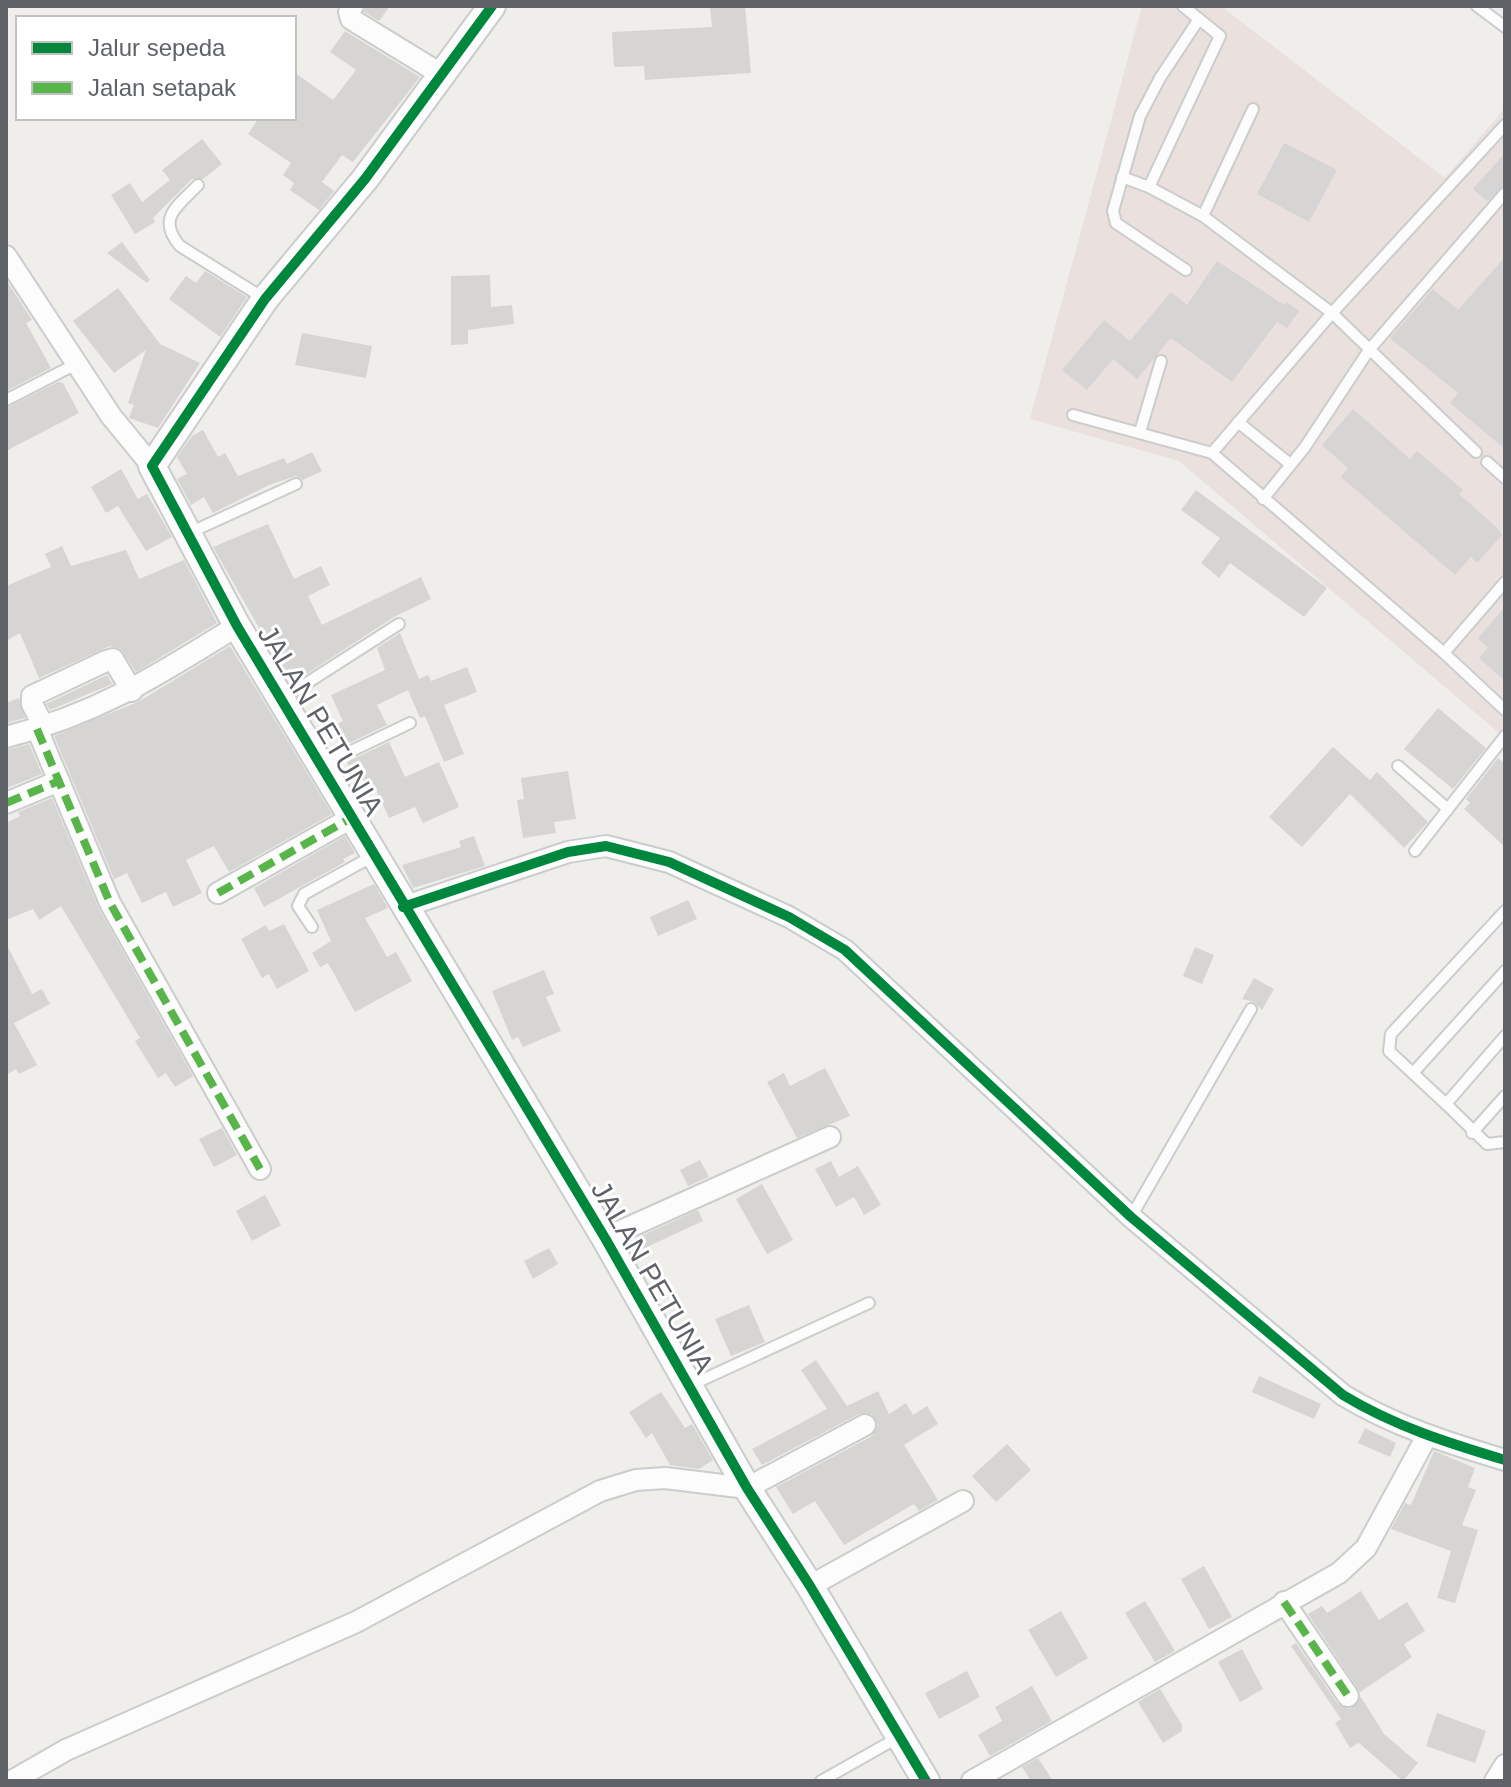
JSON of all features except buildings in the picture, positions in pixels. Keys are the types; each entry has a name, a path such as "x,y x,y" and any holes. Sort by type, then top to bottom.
{"street":[{"path":"353,6 349,12 351,19 444,76"},
{"path":"6,256 111,416 152,466 265,299 444,76 492,6"},
{"name":"JALAN PETUNIA","path":"152,466 237,626 353,817 403,907 605,1238 747,1488 810,1586 926,1781"},
{"path":"6,737 40,728 132,691 237,626"},
{"path":"132,691 113,659 32,696 32,704 59,781 110,903 260,1169"},
{"path":"6,803 59,781"},
{"path":"218,893 353,817"},
{"path":"403,907 568,852 606,846 669,862 789,917 845,950 1131,1217 1343,1395 1377,1416 1427,1436 1505,1460"},
{"path":"605,1238 830,1137"},
{"path":"12,1781 66,1750 356,1622 600,1491 636,1480 665,1478 747,1488 865,1425"},
{"path":"972,1781 1339,1573 1366,1548 1427,1436"},
{"path":"810,1586 963,1501"},
{"path":"1284,1602 1348,1696"},
{"path":"1495,1781 1505,1765"}],"lane":[{"path":"1149,187 1220,36 1183,6"},
{"path":"1477,6 1505,27"},
{"path":"1186,270 1116,223 1113,211 1140,116 1160,78 1199,19"},
{"path":"1203,216 1253,109"},
{"path":"1212,453 1332,313 1505,125"},
{"path":"1122,177 1149,187 1203,216 1332,313 1476,452"},
{"path":"198,185 173,210 167,226 170,235 180,246 265,299"},
{"path":"1263,499 1369,350 1505,193"},
{"path":"1140,432 1161,361"},
{"path":"6,400 78,363"},
{"path":"1073,415 1212,453 1444,653 1505,710"},
{"path":"1238,422 1290,464"},
{"path":"1487,462 1505,478"},
{"path":"189,533 296,484"},
{"path":"1444,653 1505,582"},
{"path":"281,700 399,624"},
{"path":"320,766 410,723"},
{"path":"1415,851 1505,736"},
{"path":"1398,766 1448,809"},
{"path":"312,927 298,906 304,894 373,856"},
{"path":"1505,911 1391,1034 1389,1051 1472,1133 1487,1144 1505,1142"},
{"path":"1413,1073 1505,971"},
{"path":"1131,1217 1251,1009"},
{"path":"1446,1104 1505,1036"},
{"path":"1472,1133 1505,1096"},
{"path":"687,1387 869,1303"},
{"path":"821,1781 899,1736"}],"shaded area":[{"path":"1142,6 1221,6 1445,178 1505,108 1505,738 1179,461 1030,419"}],"marked path":[{"path":"37,729 110,903 260,1169"},
{"path":"6,803 59,781"},
{"path":"218,893 353,817"},
{"path":"1284,1602 1348,1696"}],"cycle path":[{"path":"492,6 365,179 265,299 152,466 237,626 605,1238 747,1488 810,1586 926,1781"},
{"path":"403,907 568,852 606,846 669,862 789,917 845,950 1131,1217 1343,1395 1402,1425 1505,1460"}]}
